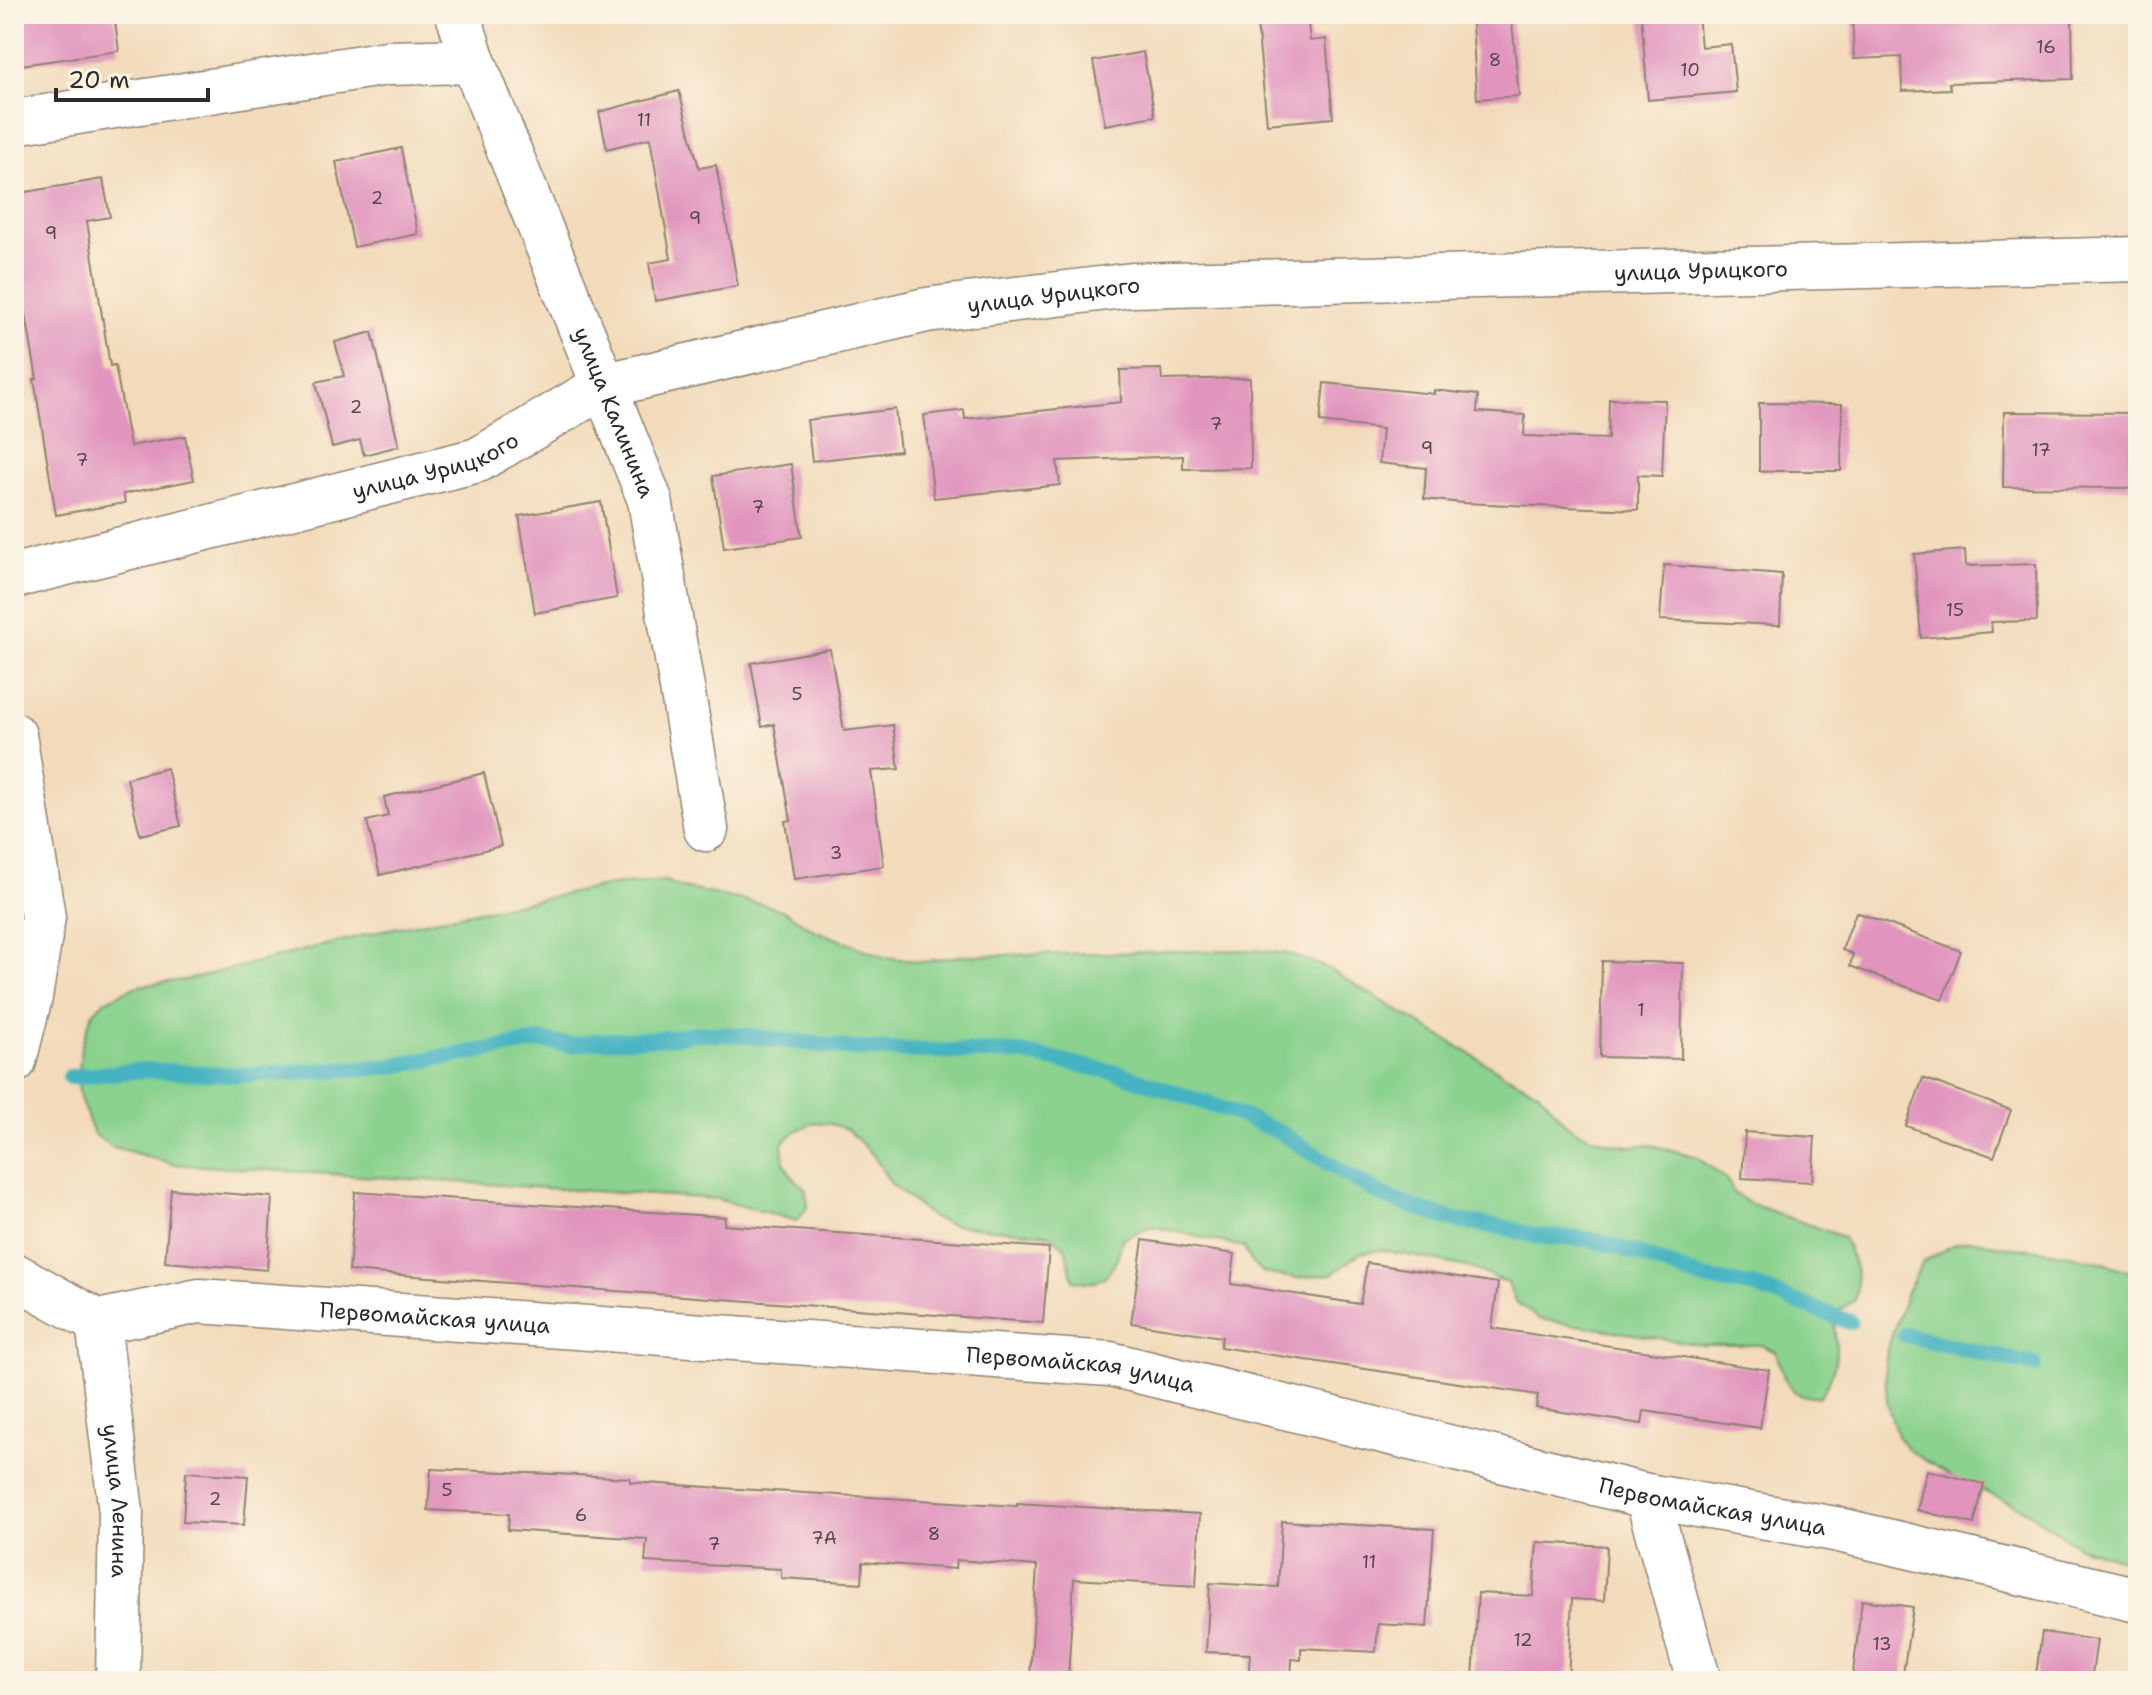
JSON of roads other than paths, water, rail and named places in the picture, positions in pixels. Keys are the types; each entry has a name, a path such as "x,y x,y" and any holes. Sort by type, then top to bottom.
{"street":[{"name":"улица Калинина","path":"458,14 473,61 650,500 706,829"},
{"path":"14,122 387,63 473,61"},
{"name":"улица Урицкого","path":"14,576 478,460 603,386 926,310 1132,285 2138,259"},
{"path":"14,735 43,917 30,997 14,1061"},
{"path":"14,1275 98,1322"},
{"name":"Первомайская улица","path":"98,1322 199,1301 1110,1364 1647,1496 1835,1529 2138,1600"},
{"name":"улица Ленина","path":"98,1322 121,1512 118,1681"},
{"path":"1647,1496 1699,1681"}],"waterway":[{"path":"70,1077 144,1070 242,1075 385,1067 540,1041 573,1045 668,1038 694,1033 742,1035 854,1049 1021,1053 1119,1073 1240,1115 1281,1133 1387,1198 1435,1214 1534,1236 1590,1239 1702,1278 1753,1286 1850,1322"},
{"path":"1905,1335 2034,1365"}]}
